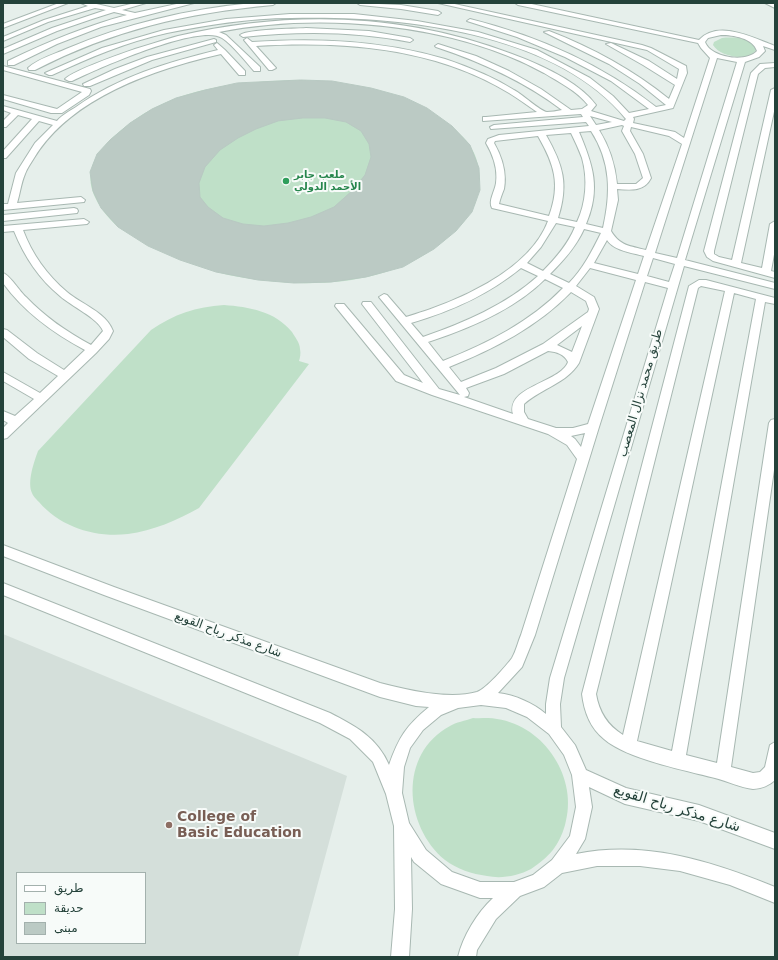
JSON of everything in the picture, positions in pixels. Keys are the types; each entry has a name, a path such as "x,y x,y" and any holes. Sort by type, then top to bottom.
{"street":[{"path":"3,26 65,3"},
{"path":"84,3 224,36 257,68"},
{"path":"3,39 46,21 103,3"},
{"path":"3,52 48,32 114,10 143,3"},
{"path":"11,63 75,34 135,15 191,3"},
{"path":"224,36 267,3"},
{"path":"32,68 89,42 158,20 211,10 273,3"},
{"path":"360,3 438,13"},
{"path":"399,50 438,13 445,3 632,44 649,49 683,68 684,71 671,105 667,108 655,110 626,121 595,128 499,137 491,140 490,144 498,159 500,173 499,188 494,204 498,207 607,232"},
{"path":"518,3 701,42"},
{"path":"768,3 775,6"},
{"path":"427,57 474,10"},
{"path":"49,73 112,45 180,26 253,14 291,11 348,11 390,14 430,20 501,38 554,61 610,98 626,121 626,132 639,154 647,178 645,183 639,186 614,186"},
{"path":"507,17 565,39 596,54 625,71 671,105"},
{"path":"465,19 523,36 573,57 614,80 655,110"},
{"path":"69,79 103,62 133,51 206,32 235,27 292,21 331,21 383,24 449,35 503,52 551,75 577,91 591,103 591,108 583,111 486,119"},
{"path":"235,27 272,68"},
{"path":"243,35 288,31 334,30 372,33 410,40"},
{"path":"206,32 242,73"},
{"path":"565,39 568,35 577,32"},
{"path":"702,33 739,35 775,48"},
{"path":"586,34 652,67 679,84"},
{"path":"701,42 703,38 715,34"},
{"path":"754,40 760,47 759,54"},
{"path":"87,84 142,60 170,51 214,41"},
{"path":"250,44 320,42 357,44 399,50 461,67 492,80 520,96 544,114"},
{"path":"481,698 499,683 517,662 528,635 583,458 714,58 703,47 701,42"},
{"path":"622,51 624,47 632,44"},
{"path":"438,46 477,59 514,76 543,93 570,112"},
{"path":"81,200 7,206 23,168 36,148 58,124 80,108 109,90 137,76 164,66 223,51"},
{"path":"709,52 724,58 742,59 755,57 759,54 770,55"},
{"name":"طريق محمد نزال المعصب","path":"554,729 553,704 557,678 721,124 742,59"},
{"path":"3,60 109,90"},
{"path":"775,65 763,66 755,73 708,251 710,255 716,259 770,274 775,224"},
{"path":"3,68 87,91 59,111 3,97"},
{"path":"736,264 775,90"},
{"path":"3,108 58,124"},
{"path":"583,111 626,121 678,137 687,137"},
{"path":"442,366 474,353 529,322 552,305 571,287 589,265 607,232 614,201 614,186 612,165 605,146 583,111"},
{"path":"3,125 17,112"},
{"path":"3,156 37,118"},
{"path":"494,127 589,119"},
{"path":"421,341 492,312 518,296 545,275 567,250 582,226 589,202 591,180 584,149 574,130"},
{"path":"405,321 463,301 495,284 521,264 539,244 554,219 560,195 560,176 554,154 541,133"},
{"path":"3,218 74,211"},
{"path":"3,229 84,222"},
{"path":"3,434 107,335 107,326 67,298 47,278 27,251 17,228"},
{"path":"607,232 609,238 620,246 775,286"},
{"path":"521,264 571,287 590,299 594,306 594,312 574,364 566,373 522,398 519,402 518,412 524,421"},
{"path":"589,265 673,286"},
{"path":"3,276 16,294 40,316 69,338 92,350"},
{"path":"775,301 706,283 699,283 694,288 590,684 590,704 599,725 617,741 628,746 753,781 765,779 773,770 775,750"},
{"path":"628,746 730,289"},
{"path":"384,297 474,405"},
{"path":"678,760 761,297"},
{"path":"367,304 436,392"},
{"path":"340,306 400,378 436,392 552,431 571,442 583,458"},
{"path":"459,387 500,371 547,347 594,312"},
{"path":"3,332 33,356 65,375"},
{"path":"547,347 565,351 574,364"},
{"path":"3,376 42,398"},
{"path":"3,415 16,422"},
{"path":"722,772 775,423"},
{"path":"552,431 573,432 593,427"},
{"name":"شارع مذكر رباح القوبع","path":"3,550 109,591 380,690 416,699 457,701"},
{"path":"3,589 325,718 355,734 378,757 394,793 402,826 404,927 400,957"},
{"path":"394,793 396,767 404,744 418,725 436,710 457,701 481,698 507,701 532,712 554,729 570,750 580,775 584,807 577,839 558,866 538,881 514,890 480,890 447,878 420,856 402,826"},
{"name":"شارع مذكر رباح القوبع","path":"580,775 625,796 699,813 775,841"},
{"path":"558,866 597,858 653,859 680,863 730,877 775,895"},
{"path":"467,957 469,948 490,913 514,890"}],"shaded area":[{"name":"College of Basic Education","path":"3,634 347,776 298,957 3,957"}],"green space":[{"path":"722,38 747,40 751,42 756,50 752,54 741,57 722,53 713,45 714,42"},
{"name":"ملعب جابر الأحمد الدولي","path":"301,80 345,84 367,88 408,100 428,110 446,122 463,137 474,152 477,160 479,169 479,186 475,204 461,225 441,243 422,256 400,267 354,280 306,283 282,282 232,276 204,267 121,229 106,215 97,202 90,180 95,160 111,139 144,114 165,103 208,89 255,82"},
{"path":"224,305 261,311 278,319 292,332 298,342 300,347 299,361 309,364 199,508 156,528 137,533 116,535 79,529 57,518 48,511 34,497 30,483 38,451 151,330 160,324 186,312"},
{"path":"473,718 497,719 514,724 530,732 543,743 554,757 562,773 567,790 568,808 565,825 560,839 548,855 537,865 515,875 492,877 481,875 465,871 445,860 431,846 421,829 415,810 413,791 415,772 422,754 433,738 450,726"}],"building":[{"name":"ملعب جابر الأحمد الدولي","path":"301,80 332,81 371,88 404,97 427,108 452,126 470,145 479,168 480,190 472,212 456,231 434,249 403,267 366,277 331,282 294,283 258,280 216,272 180,260 148,246 118,227 101,208 93,191 90,172 97,154 110,140 130,123 152,109 176,98 237,83","holes":["303,118 325,118 346,122 361,131 369,144 371,157 365,175 353,190 334,207 311,217 288,223 264,226 243,224 223,218 208,207 200,197 199,183 205,167 220,150 238,138 256,129 278,121"]}],"place":[{"name":"ملعب جابر الأحمد الدولي","path":"286,181"},
{"name":"College of Basic Education","path":"169,825"}]}
